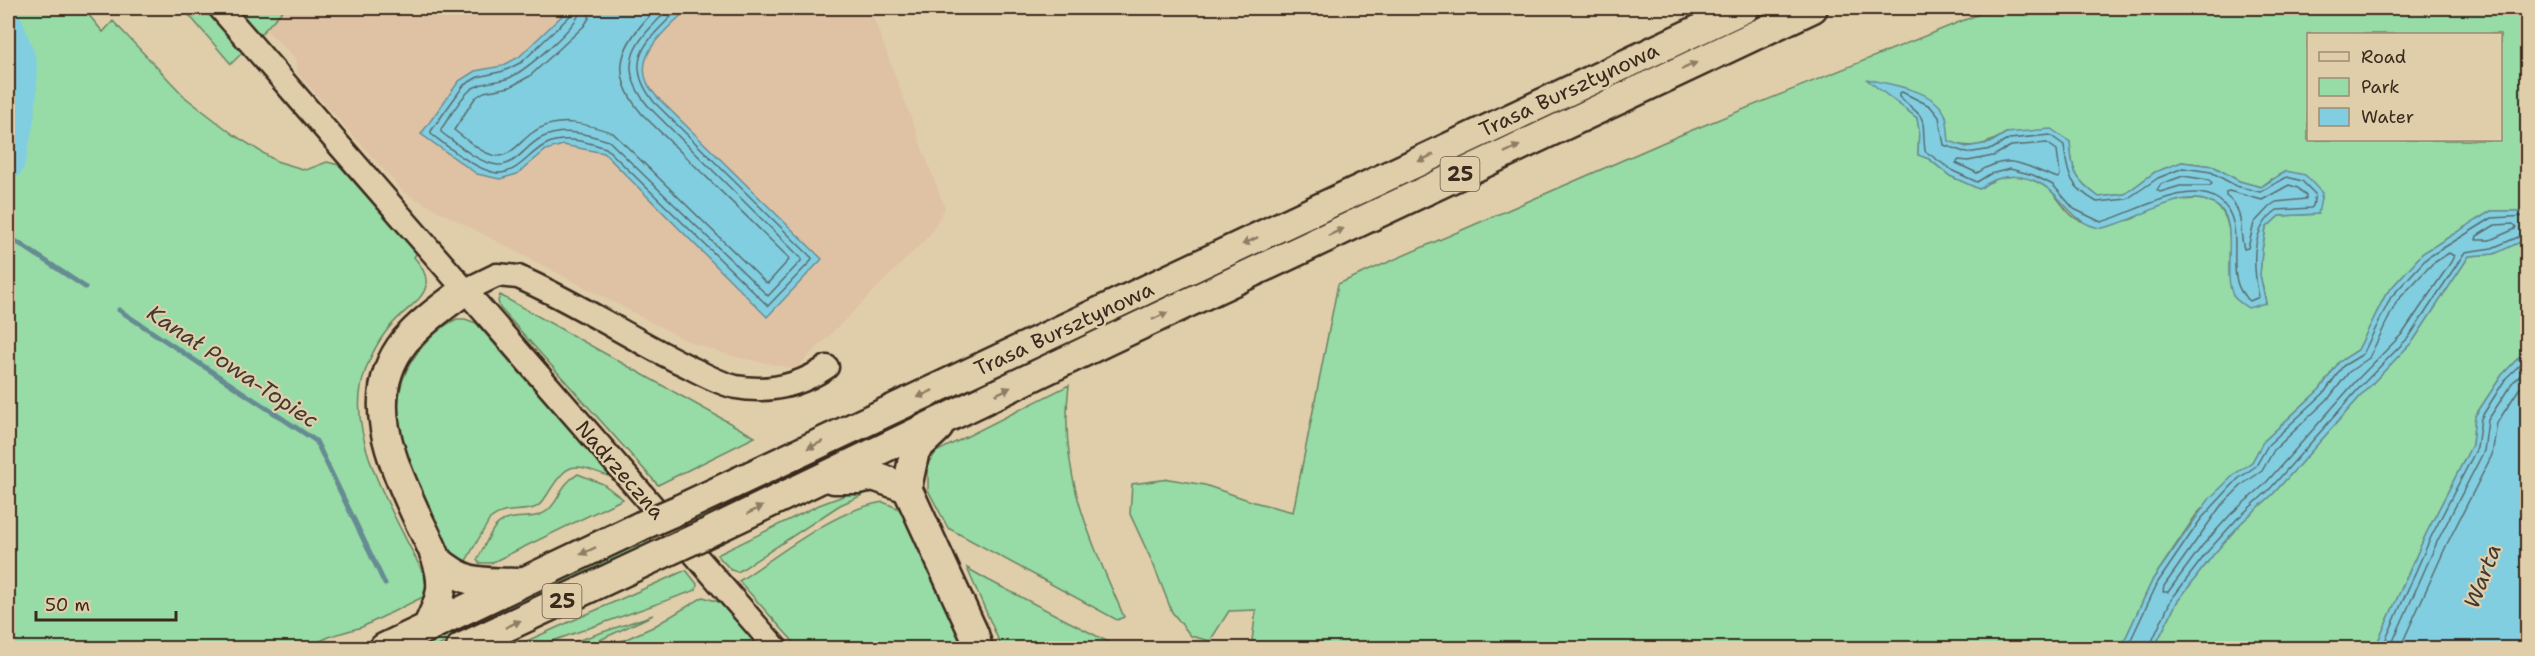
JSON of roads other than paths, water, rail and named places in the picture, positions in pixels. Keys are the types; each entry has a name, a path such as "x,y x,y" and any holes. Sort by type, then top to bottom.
{"main road":[{"name":"Trasa Bursztynowa","path":"384,648 1745,8"},
{"name":"Trasa Bursztynowa","path":"460,648 1813,8"},
{"path":"427,628 441,589 437,560 398,475 385,440 381,406 387,374 406,340 435,313 464,291"},
{"path":"951,416 915,450 907,488 974,634 978,648"},
{"path":"821,478 858,479 873,476 907,488"},
{"path":"437,560 462,578 476,582 521,583"}],"street":[{"name":"Nadrzeczna","path":"220,8 776,648"},
{"path":"464,291 497,275 518,277 673,358 733,386 787,387 810,378 827,367"}],"water":[{"path":"570,8 689,8 664,32 650,51 645,61 644,71 649,86 658,98 822,259 767,317 604,153 563,145 546,150 517,174 500,179 477,174 421,134 459,81 475,71 502,66 519,57"},
{"path":"1866,79 1912,90 1933,100 1946,117 1949,141 1966,147 1990,143 2006,133 2051,129 2070,142 2076,174 2084,185 2099,197 2125,194 2155,172 2182,162 2213,166 2239,181 2261,187 2286,171 2305,175 2322,193 2318,214 2279,216 2266,228 2260,275 2266,303 2248,308 2234,297 2230,288 2228,226 2226,216 2220,208 2208,201 2182,200 2100,228 2091,226 2078,218 2041,184 2023,177 1996,179 1979,189 1950,176 1929,159 1918,155 1917,118"},
{"path":"2491,211 2527,211 2527,239 2494,254 2469,256 2413,341 2273,494 2241,523 2213,555 2177,602 2154,648 2121,648 2153,579 2210,498 2235,474 2252,462 2263,442 2320,389 2339,362 2358,350 2386,294 2423,253"},
{"name":"Warta","path":"2527,349 2527,648 2375,648 2426,534 2472,445 2475,416 2502,375"}],"waterway":[{"path":"8,28 19,60 21,76 18,114 8,163"},
{"name":"Kanał Powa-Topiec","path":"8,236 85,287"},
{"name":"Kanał Powa-Topiec","path":"119,310 316,441 385,584"}]}
